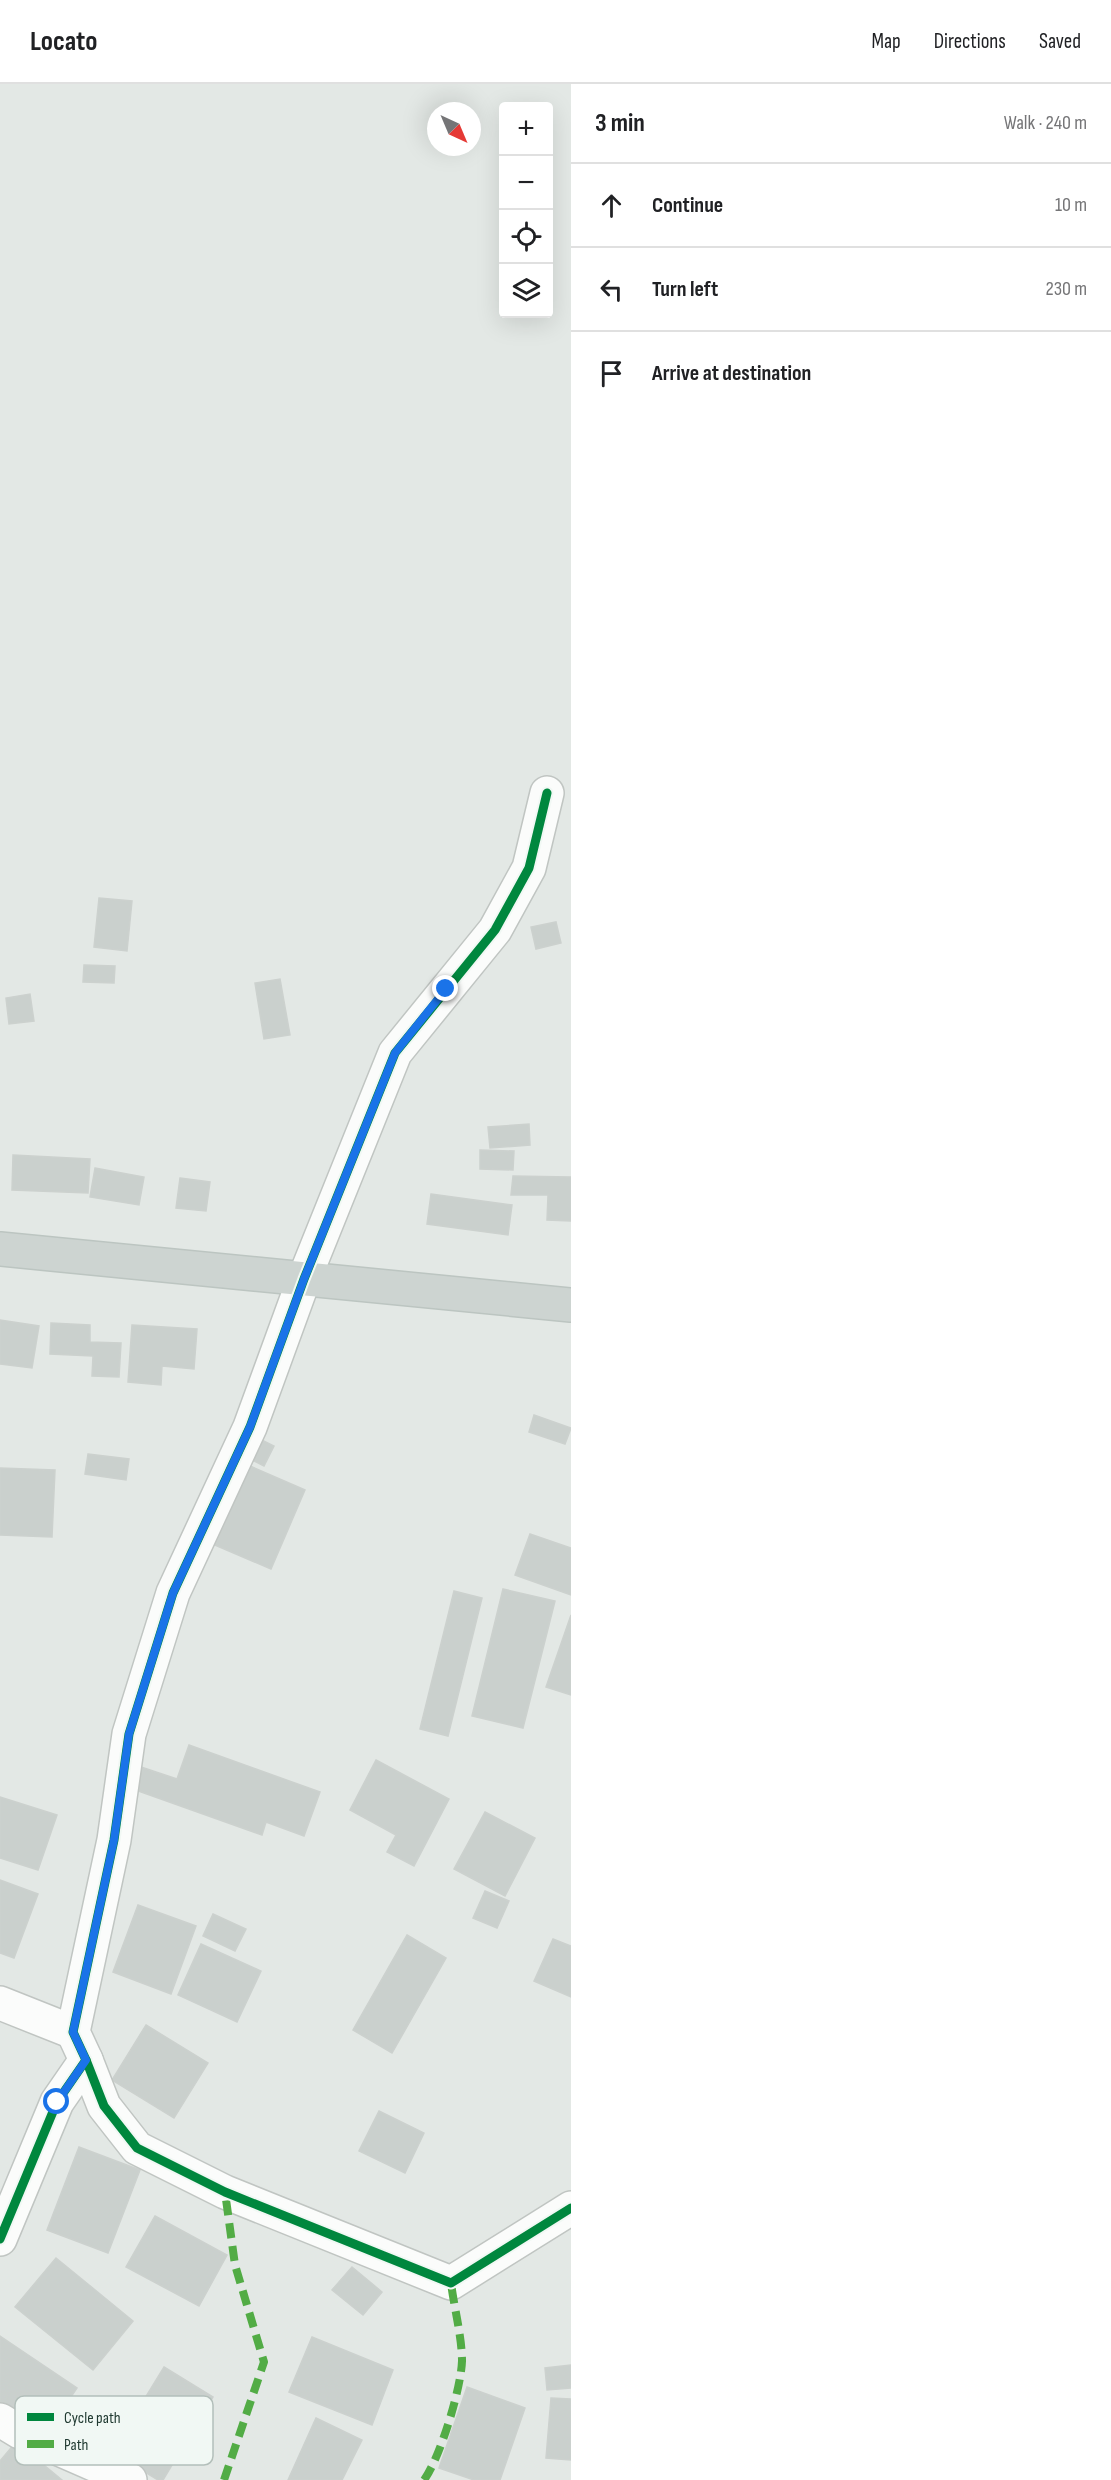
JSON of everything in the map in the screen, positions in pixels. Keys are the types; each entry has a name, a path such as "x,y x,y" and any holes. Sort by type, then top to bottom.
{"main road":[{"path":"0,1249 571,1305"}],"street":[{"path":"0,2239 80,2046 132,1723 173,1593 250,1427 304,1279 395,1053 495,930 529,868 547,793"},
{"path":"0,2003 80,2046 104,2106 137,2148 225,2192 451,2283 571,2208"},
{"path":"0,2420 15,2429"},
{"path":"96,2465 130,2480"}],"building":[{"path":"99,898 132,901 127,951 94,947"},
{"path":"556,922 561,943 536,949 531,927"},
{"path":"84,965 115,966 114,983 83,982"},
{"path":"280,979 290,1035 264,1039 255,983"},
{"path":"30,994 34,1021 9,1024 6,998"},
{"path":"529,1124 530,1145 490,1148 488,1127"},
{"path":"480,1150 514,1151 513,1170 480,1169"},
{"path":"13,1155 90,1159 88,1193 12,1190"},
{"path":"95,1168 144,1177 139,1205 90,1197"},
{"path":"513,1176 571,1177 571,1221 547,1220 548,1195 511,1195"},
{"path":"180,1178 210,1182 206,1211 176,1208"},
{"path":"431,1194 512,1205 508,1235 427,1224"},
{"path":"0,1320 39,1326 32,1368 0,1364"},
{"path":"51,1323 90,1325 90,1342 121,1343 119,1377 92,1376 93,1356 50,1354"},
{"path":"132,1325 197,1329 194,1369 162,1366 161,1385 128,1382"},
{"path":"534,1415 571,1428 565,1444 529,1432"},
{"path":"250,1434 274,1446 264,1466 240,1454"},
{"path":"88,1454 129,1459 126,1480 85,1474"},
{"path":"250,1466 305,1490 271,1569 215,1545"},
{"path":"0,1468 55,1470 52,1537 0,1535"},
{"path":"530,1534 571,1548 571,1595 515,1575"},
{"path":"503,1589 555,1601 523,1728 472,1716"},
{"path":"454,1591 482,1598 448,1736 420,1729"},
{"path":"571,1615 571,1695 546,1687"},
{"path":"189,1745 320,1792 304,1836 266,1822 262,1835 130,1788 138,1766 177,1779"},
{"path":"376,1760 449,1799 414,1866 387,1852 396,1835 350,1810"},
{"path":"0,1797 57,1815 38,1870 0,1858"},
{"path":"485,1812 535,1838 505,1896 454,1869"},
{"path":"0,1880 38,1894 14,1958 0,1953"},
{"path":"485,1891 509,1901 497,1928 473,1918"},
{"path":"138,1905 196,1926 171,1994 113,1972"},
{"path":"213,1914 246,1929 235,1951 203,1936"},
{"path":"407,1935 446,1958 392,2053 353,2030"},
{"path":"553,1939 571,1946 571,1997 534,1981"},
{"path":"201,1944 261,1971 237,2022 178,1995"},
{"path":"146,2025 208,2063 174,2118 112,2080"},
{"path":"379,2111 424,2133 405,2173 359,2151"},
{"path":"79,2147 140,2170 108,2253 47,2230"},
{"path":"155,2216 227,2255 199,2306 126,2267"},
{"path":"56,2258 133,2321 93,2370 15,2307"},
{"path":"352,2267 382,2292 363,2315 332,2290"},
{"path":"0,2336 77,2388 72,2396 15,2396 15,2413 0,2403"},
{"path":"312,2337 393,2370 372,2425 289,2392"},
{"path":"571,2365 571,2388 547,2390 545,2368"},
{"path":"164,2367 211,2396 146,2396"},
{"path":"467,2387 525,2408 500,2480 474,2480 439,2468"},
{"path":"551,2398 571,2399 571,2460 546,2458"},
{"path":"316,2418 362,2440 342,2480 288,2480"},
{"path":"15,2443 15,2465 44,2465 62,2480 0,2480 0,2461"},
{"path":"133,2465 172,2465 163,2480 158,2480"}],"marked path":[{"path":"224,2480 264,2362 235,2265 225,2192"},
{"path":"424,2480 443,2440 461,2373 461,2342 451,2283"}],"cycle path":[{"path":"0,2239 57,2102 86,2060 73,2032 114,1840 129,1734 173,1593 250,1427 304,1279 395,1053 495,930 529,868 547,793"},
{"path":"86,2060 104,2106 137,2148 225,2192 451,2283 571,2208"}],"route":[{"path":"57,2102 86,2060 73,2032 114,1840 129,1734 173,1593 250,1427 304,1279 395,1053 446,989"}]}
